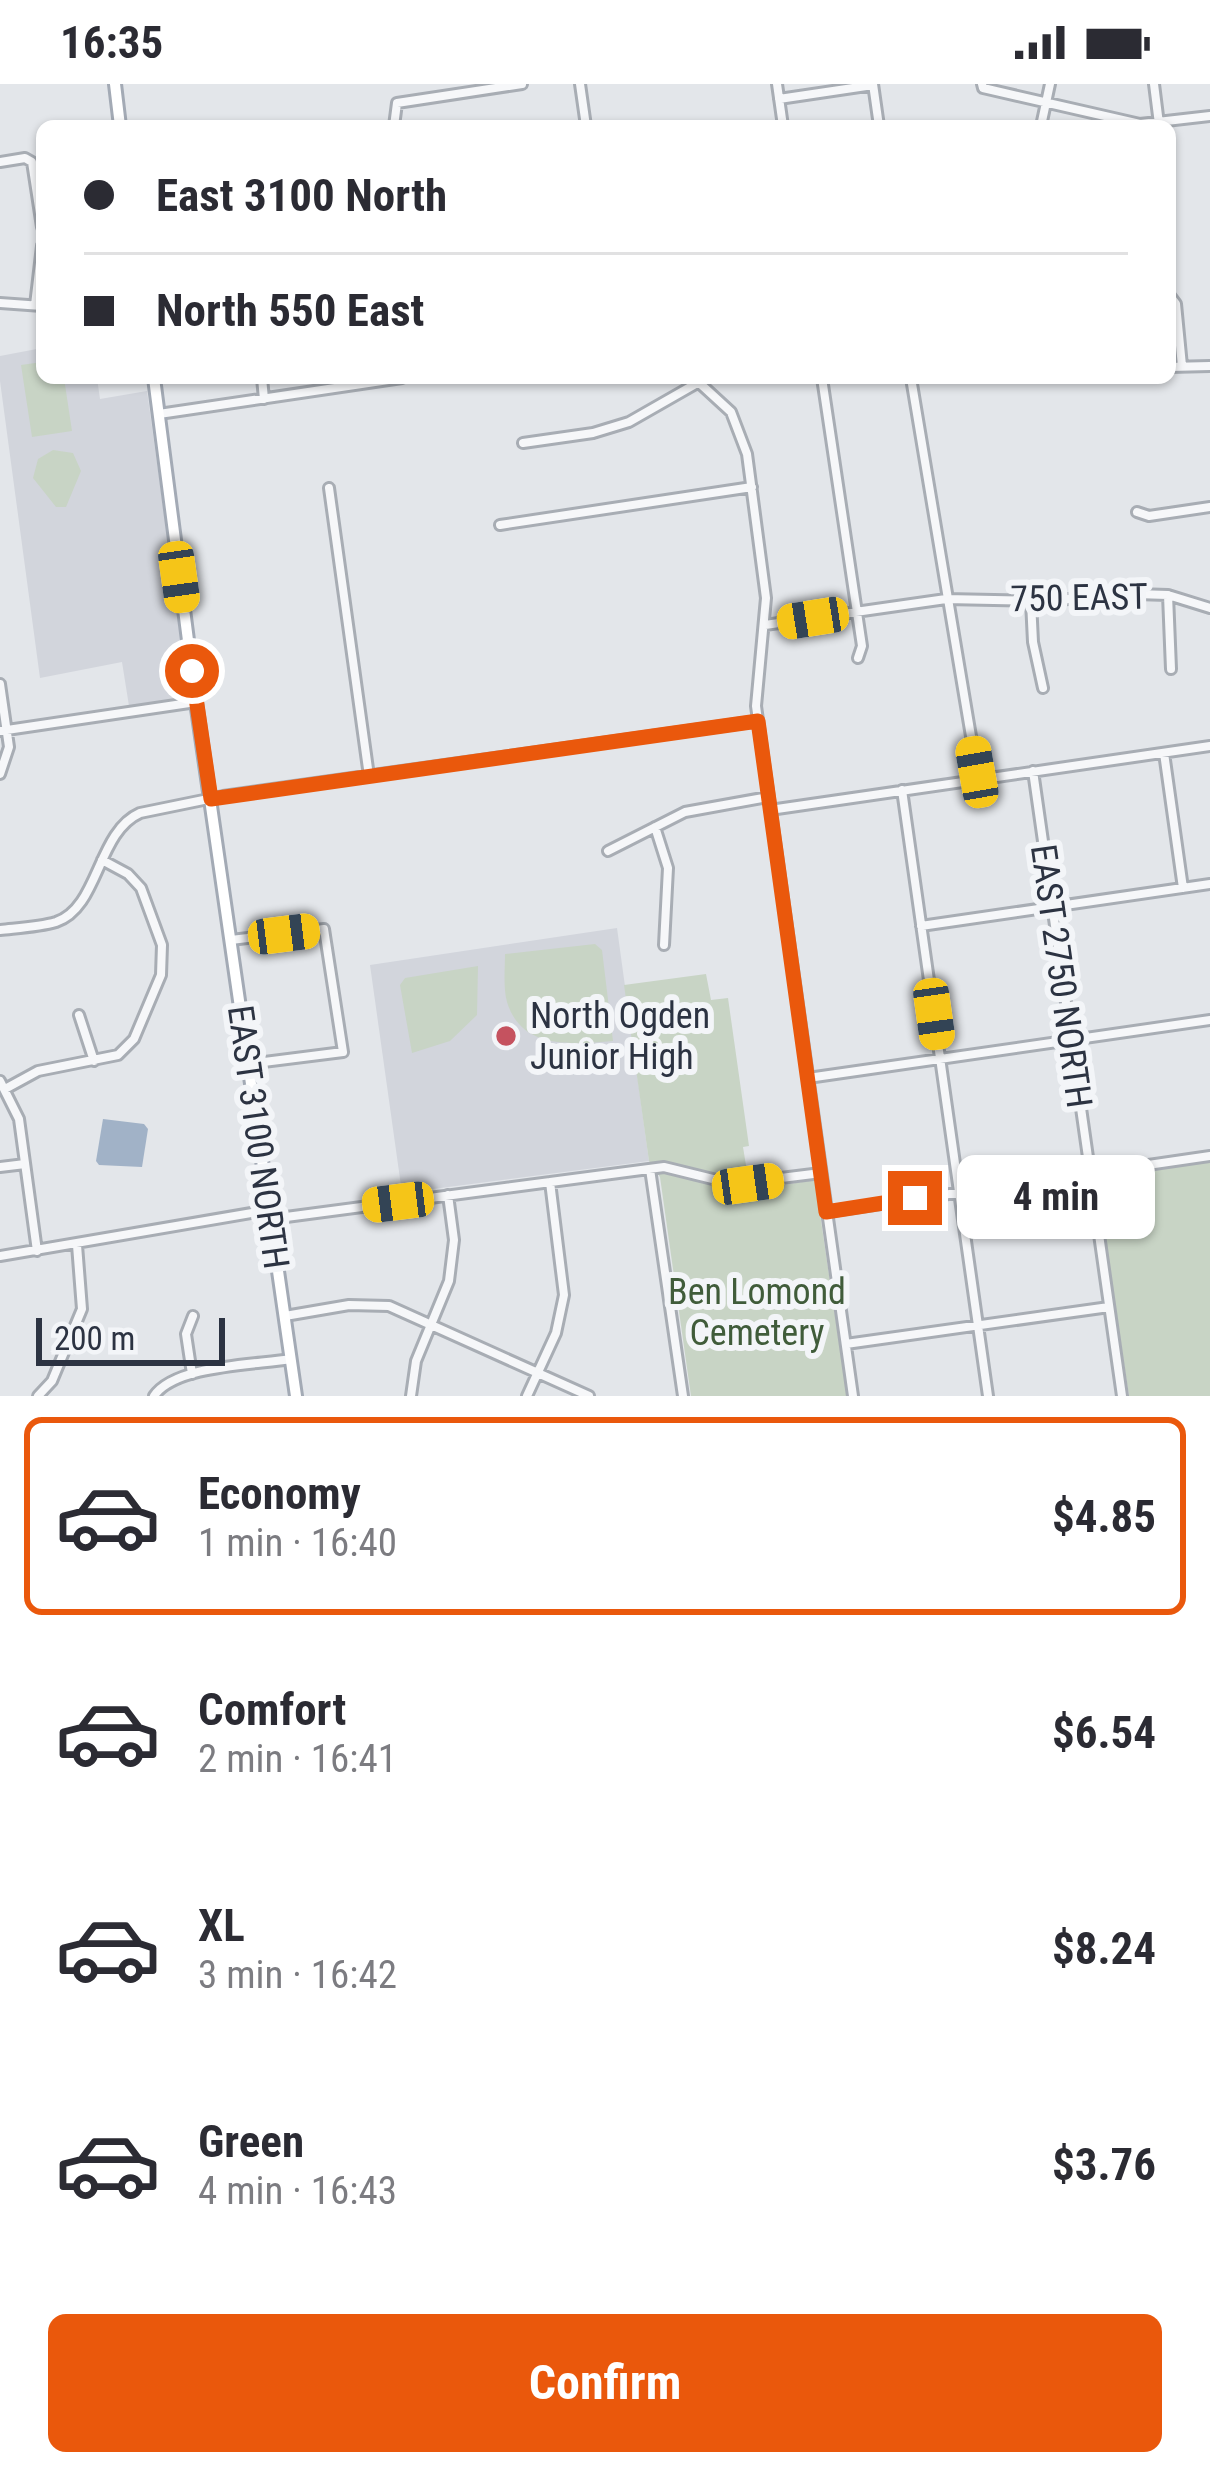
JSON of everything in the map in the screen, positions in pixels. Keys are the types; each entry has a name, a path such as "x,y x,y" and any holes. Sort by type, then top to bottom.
{"main road":[{"path":"115,84 119,120"},
{"name":"EAST 3100 NORTH","path":"155,384 296,1396"}],"street":[{"path":"395,120 397,103 522,84"},
{"path":"580,84 585,120"},
{"path":"777,84 782,120"},
{"path":"779,100 873,84 877,120"},
{"path":"1042,120 1050,84"},
{"path":"1154,84 1159,120"},
{"path":"982,86 1124,120"},
{"path":"1176,121 1210,116"},
{"path":"0,161 29,158 36,195"},
{"path":"0,304 36,306"},
{"path":"1176,322 1182,366"},
{"path":"1176,366 1210,366"},
{"path":"263,384 264,398"},
{"path":"158,414 361,384"},
{"path":"523,443 593,433 629,422 690,384"},
{"path":"701,384 724,404 739,426 752,488 764,573 758,721 853,1396"},
{"path":"823,384 862,646 858,658"},
{"path":"912,384 978,778"},
{"path":"329,488 369,776"},
{"path":"500,525 752,488"},
{"path":"1137,512 1149,516 1210,507"},
{"name":"750 EAST","path":"765,626 946,599 1030,601 1136,593 1210,608"},
{"path":"1168,596 1171,669"},
{"path":"1030,601 1043,688"},
{"path":"0,684 8,759 0,774"},
{"path":"3,730 196,702"},
{"path":"0,930 57,922 72,914 122,825 146,812 758,721"},
{"path":"770,809 1210,746"},
{"path":"1164,752 1183,888"},
{"name":"EAST 2750 NORTH","path":"1033,771 1122,1396"},
{"path":"902,790 988,1396"},
{"path":"608,851 685,812 768,796"},
{"path":"655,827 668,868 664,945"},
{"path":"37,1251 19,1119 2,1085 38,1070 118,1055 134,1039 160,974 162,945 141,888 128,874 102,860"},
{"path":"921,926 1210,884"},
{"path":"231,940 324,929 343,1052 248,1064"},
{"path":"79,1015 94,1061"},
{"path":"808,1078 1210,1021"},
{"path":"826,1212 1210,1156"},
{"path":"0,1167 25,1164"},
{"path":"0,1256 77,1245 130,1231 650,1169 674,1168 734,1184 821,1173"},
{"path":"650,1169 683,1396"},
{"path":"527,1396 556,1333 564,1295 550,1182"},
{"path":"411,1396 416,1361 449,1281 454,1240 448,1196"},
{"path":"42,1393 82,1309 77,1245"},
{"path":"285,1316 349,1305 389,1306 589,1396"},
{"path":"846,1344 1109,1307"},
{"path":"192,1374 186,1334 193,1316"},
{"path":"154,1396 168,1382 192,1374 291,1359"}],"shaded area":[{"path":"36,349 36,384 98,384 100,399 147,391 189,692 184,698 129,706 122,662 40,678 0,356"},
{"name":"North Ogden Junior High","path":"617,928 649,1161 402,1193 370,965"}],"green space":[{"path":"36,363 36,384 65,384 72,431 32,437 21,365"},
{"path":"53,450 73,453 81,471 66,507 56,507 33,478 38,459"},
{"path":"595,944 602,950 613,1041 551,1041 524,1029 507,1002 505,954"},
{"path":"478,966 477,1015 450,1041 412,1053 400,985 405,978"},
{"name":"Ben Lomond Cemetery","path":"706,974 711,1000 728,998 749,1146 743,1147 750,1190 815,1180 847,1396 691,1396 660,1177 649,1161 624,985"},
{"path":"1210,1161 1210,1396 1129,1396 1101,1214 1131,1209 1127,1175"}],"water":[{"path":"103,1119 144,1124 148,1129 142,1167 99,1165"}],"place":[{"name":"North Ogden Junior High","path":"506,1036"}],"route":[{"path":"192,671 211,799 758,721 826,1212 915,1198"}]}
